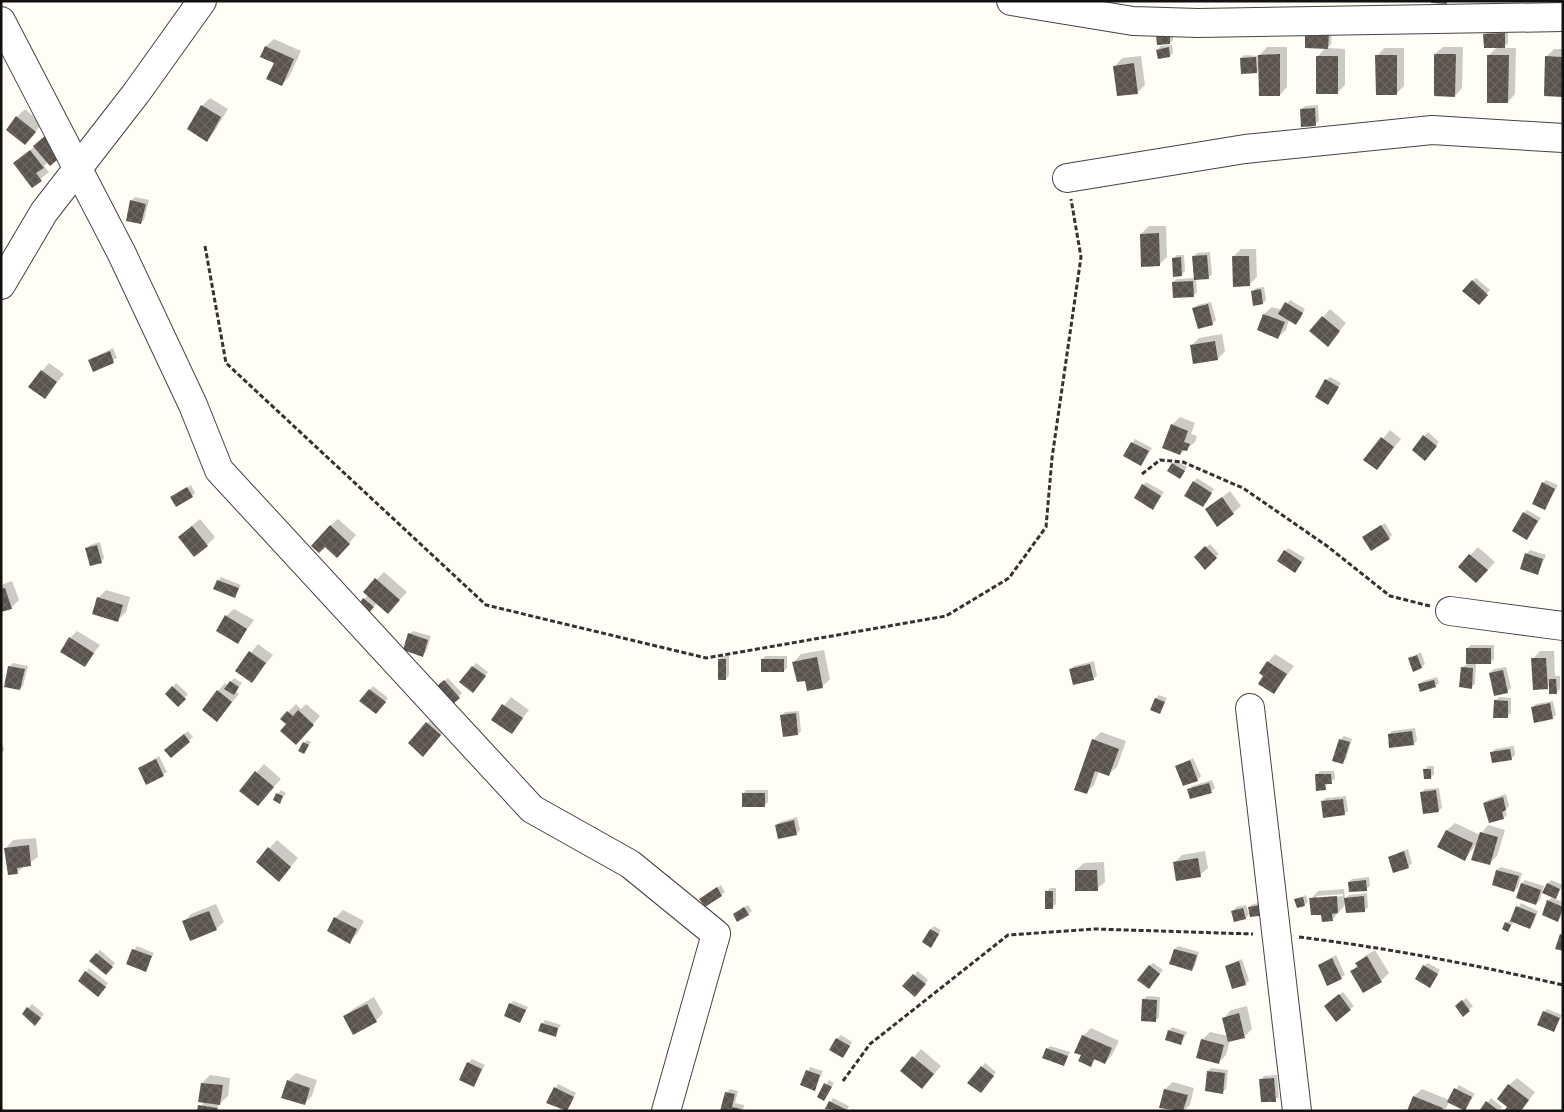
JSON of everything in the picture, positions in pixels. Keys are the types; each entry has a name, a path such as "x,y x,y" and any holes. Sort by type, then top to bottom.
{"street":[{"path":"1,285 44,212 137,92 202,1"},
{"path":"1011,1 1133,21 1563,17"},
{"path":"1,21 122,254 194,405 219,470 532,809 630,864 716,934 666,1111"},
{"path":"1067,178 1245,149 1432,130 1563,138"},
{"path":"1450,611 1563,626"},
{"path":"1250,708 1297,1111"}],"path":[{"path":"205,246 226,363 486,605 706,658 946,616 1009,578 1046,527 1052,458 1081,257 1067,178"},
{"path":"1142,474 1160,460 1182,462 1243,488 1327,546 1390,596 1450,611"},
{"path":"843,1081 870,1044 1008,935 1094,928 1275,934 1364,945 1498,970 1563,985"}],"building":[{"path":"1431,1 1447,1 1447,4 1431,3"},
{"path":"1305,33 1329,33 1328,49 1305,48"},
{"path":"1505,33 1505,48 1484,48 1483,34"},
{"path":"1170,34 1170,44 1157,45 1156,35"},
{"path":"265,46 294,59 282,86 266,79 274,63 260,57"},
{"path":"1169,47 1170,57 1158,59 1156,50"},
{"path":"1280,54 1280,96 1259,96 1258,55"},
{"path":"1434,54 1456,54 1455,97 1434,96"},
{"path":"1375,55 1397,55 1397,95 1376,95"},
{"path":"1487,55 1509,55 1508,103 1487,103"},
{"path":"1316,56 1338,56 1338,94 1316,94"},
{"path":"1545,56 1563,57 1563,97 1544,96"},
{"path":"1256,57 1257,73 1241,74 1240,58"},
{"path":"1134,63 1138,94 1117,96 1113,66"},
{"path":"201,105 221,117 207,142 187,129"},
{"path":"1315,108 1316,126 1301,127 1300,109"},
{"path":"16,116 36,132 25,145 6,130"},
{"path":"46,135 63,155 50,166 33,146"},
{"path":"30,150 44,168 36,173 42,181 32,188 13,163"},
{"path":"130,200 146,204 141,224 126,221"},
{"path":"1159,233 1160,266 1141,267 1140,234"},
{"path":"1207,255 1209,279 1194,280 1192,256"},
{"path":"1232,256 1249,256 1250,286 1233,287"},
{"path":"1181,257 1182,276 1173,277 1172,258"},
{"path":"1472,280 1488,295 1479,305 1462,291"},
{"path":"1193,281 1194,297 1173,298 1172,282"},
{"path":"1261,289 1263,304 1253,306 1251,291"},
{"path":"1285,302 1303,313 1296,325 1278,314"},
{"path":"1208,304 1213,325 1198,329 1192,308"},
{"path":"1263,314 1285,322 1278,339 1257,330"},
{"path":"1322,316 1340,331 1328,347 1309,331"},
{"path":"1215,341 1218,360 1193,364 1190,345"},
{"path":"110,351 114,363 93,372 88,360"},
{"path":"41,370 57,382 45,399 28,387"},
{"path":"1325,379 1339,387 1328,405 1315,397"},
{"path":"1171,424 1188,431 1184,442 1190,444 1187,451 1182,450 1180,455 1162,448"},
{"path":"1423,435 1437,446 1425,461 1412,450"},
{"path":"1381,437 1394,447 1377,470 1363,460"},
{"path":"1131,442 1149,451 1141,466 1123,456"},
{"path":"1172,463 1185,471 1180,479 1167,471"},
{"path":"1193,481 1212,493 1203,507 1184,496"},
{"path":"1542,482 1555,489 1545,510 1532,504"},
{"path":"1142,484 1161,496 1153,510 1134,498"},
{"path":"187,487 193,497 176,507 170,497"},
{"path":"1222,497 1234,514 1217,527 1205,509"},
{"path":"1523,512 1538,521 1527,540 1512,531"},
{"path":"330,525 350,544 337,558 325,547 319,553 311,546"},
{"path":"1381,525 1390,539 1371,551 1362,537"},
{"path":"192,526 208,546 194,557 178,537"},
{"path":"97,545 102,563 90,566 85,548"},
{"path":"1205,546 1217,558 1205,570 1194,557"},
{"path":"1284,550 1302,562 1295,573 1277,561"},
{"path":"1525,553 1543,559 1538,575 1520,569"},
{"path":"1469,554 1488,570 1476,583 1458,567"},
{"path":"375,578 400,600 388,614 363,592"},
{"path":"217,580 239,588 235,598 213,589"},
{"path":"5,588 12,609 1,612 1,589"},
{"path":"97,597 123,605 118,622 92,614"},
{"path":"363,598 374,607 369,613 359,604"},
{"path":"225,615 247,629 238,644 216,631"},
{"path":"408,633 428,640 423,657 403,650"},
{"path":"69,637 94,653 85,667 60,652"},
{"path":"1466,648 1491,648 1491,664 1466,664"},
{"path":"249,651 266,663 252,683 235,671"},
{"path":"1417,655 1422,668 1413,672 1408,658"},
{"path":"817,657 823,688 807,691 805,681 797,682 792,662"},
{"path":"1531,658 1546,658 1548,689 1533,690"},
{"path":"718,659 726,659 726,680 718,680"},
{"path":"761,659 784,659 784,672 761,672"},
{"path":"1267,661 1287,674 1274,694 1258,684 1263,676 1259,673"},
{"path":"1090,664 1094,680 1073,685 1069,669"},
{"path":"8,666 25,669 20,690 4,687"},
{"path":"472,666 486,676 473,693 459,682"},
{"path":"1461,667 1473,668 1472,689 1459,687"},
{"path":"1503,670 1508,693 1494,696 1489,673"},
{"path":"1549,679 1556,679 1557,694 1549,694"},
{"path":"444,680 460,698 453,704 437,686"},
{"path":"1434,680 1436,687 1420,692 1418,684"},
{"path":"230,681 239,687 234,695 224,689"},
{"path":"172,686 186,699 178,707 165,694"},
{"path":"369,689 386,702 376,714 359,701"},
{"path":"217,690 232,702 217,722 202,710"},
{"path":"1155,698 1165,702 1160,714 1150,710"},
{"path":"1494,700 1508,701 1508,718 1493,718"},
{"path":"1550,703 1553,719 1534,723 1531,707"},
{"path":"502,704 523,718 512,734 491,720"},
{"path":"298,710 314,725 296,745 280,731 286,724 280,719 287,711 293,716"},
{"path":"796,713 798,735 783,737 780,715"},
{"path":"426,722 441,735 423,757 408,743"},
{"path":"1412,731 1414,745 1389,748 1388,734"},
{"path":"184,734 190,742 171,758 164,750"},
{"path":"1092,739 1119,749 1109,776 1095,771 1087,794 1074,790"},
{"path":"1339,739 1350,742 1343,764 1332,761"},
{"path":"303,742 309,745 304,754 298,751"},
{"path":"1510,749 1512,760 1492,763 1490,752"},
{"path":"156,759 164,776 146,785 138,768"},
{"path":"1190,760 1198,781 1183,786 1175,766"},
{"path":"1423,769 1431,769 1431,779 1424,779"},
{"path":"255,771 274,787 258,806 239,791"},
{"path":"1315,774 1331,774 1332,784 1325,784 1326,790 1316,791"},
{"path":"1209,783 1212,793 1190,799 1187,789"},
{"path":"1436,790 1439,812 1423,814 1420,792"},
{"path":"276,793 283,796 280,804 273,800"},
{"path":"742,793 765,793 765,807 742,807"},
{"path":"1503,797 1506,810 1502,812 1504,819 1489,823 1483,803"},
{"path":"1343,799 1345,815 1323,818 1321,801"},
{"path":"794,820 797,835 778,839 775,825"},
{"path":"1446,830 1473,843 1465,861 1437,847"},
{"path":"1480,832 1498,837 1490,865 1471,860"},
{"path":"29,845 31,866 17,868 18,874 8,875 4,848"},
{"path":"268,847 291,867 279,882 256,862"},
{"path":"1404,851 1409,868 1393,873 1388,857"},
{"path":"1198,858 1201,877 1176,881 1173,862"},
{"path":"1075,870 1097,870 1098,891 1075,891"},
{"path":"1496,870 1519,876 1514,892 1492,885"},
{"path":"1366,880 1367,891 1349,892 1348,882"},
{"path":"1521,883 1541,890 1536,905 1516,898"},
{"path":"1547,883 1560,889 1556,899 1542,893"},
{"path":"717,887 722,896 705,907 699,899"},
{"path":"1045,891 1053,891 1053,909 1045,909"},
{"path":"1337,896 1338,913 1332,914 1333,921 1322,922 1321,915 1311,915 1309,898"},
{"path":"1364,896 1365,912 1346,913 1344,898"},
{"path":"1303,897 1305,906 1297,908 1294,899"},
{"path":"1547,900 1563,907 1558,922 1542,915"},
{"path":"1266,904 1268,915 1250,917 1248,907"},
{"path":"1516,906 1536,914 1530,929 1510,921"},
{"path":"744,907 749,915 737,922 733,914"},
{"path":"1243,908 1246,919 1234,922 1231,911"},
{"path":"209,911 217,930 190,941 182,921"},
{"path":"334,917 357,929 350,944 327,931"},
{"path":"1505,922 1511,925 1508,932 1502,929"},
{"path":"930,929 939,934 931,948 922,942"},
{"path":"1560,934 1563,935 1563,951 1555,949"},
{"path":"132,949 152,956 146,972 126,964"},
{"path":"1174,949 1197,955 1192,971 1169,964"},
{"path":"96,953 113,967 106,975 89,961"},
{"path":"1367,956 1382,982 1363,993 1350,971 1358,967 1355,963"},
{"path":"1332,958 1342,979 1327,986 1318,965"},
{"path":"1239,961 1246,985 1232,989 1225,966"},
{"path":"1149,965 1160,974 1149,989 1137,980"},
{"path":"1423,965 1438,974 1430,988 1415,979"},
{"path":"85,971 106,987 98,997 78,981"},
{"path":"913,974 926,984 915,997 902,986"},
{"path":"1339,994 1351,1010 1336,1022 1324,1006"},
{"path":"1142,999 1157,1000 1156,1022 1141,1021"},
{"path":"1462,1000 1470,1011 1463,1017 1455,1006"},
{"path":"509,1003 526,1010 520,1023 504,1016"},
{"path":"367,1004 377,1022 353,1035 343,1016"},
{"path":"27,1007 41,1018 35,1026 22,1014"},
{"path":"1543,1011 1560,1018 1554,1032 1537,1025"},
{"path":"1239,1013 1245,1038 1228,1042 1222,1018"},
{"path":"541,1023 558,1028 556,1037 538,1031"},
{"path":"1168,1030 1184,1035 1181,1045 1165,1040"},
{"path":"1082,1035 1112,1048 1105,1064 1094,1059 1091,1067 1078,1061 1081,1055 1074,1053"},
{"path":"836,1038 850,1046 843,1058 829,1050"},
{"path":"1201,1039 1224,1045 1219,1064 1196,1058"},
{"path":"1046,1048 1068,1056 1064,1066 1042,1058"},
{"path":"912,1056 934,1074 922,1089 900,1071"},
{"path":"467,1062 482,1069 474,1087 459,1080"},
{"path":"981,1066 994,1076 981,1093 967,1083"},
{"path":"806,1070 820,1075 815,1091 800,1085"},
{"path":"1207,1071 1225,1073 1223,1094 1205,1091"},
{"path":"1274,1078 1276,1102 1261,1102 1259,1079"},
{"path":"287,1080 310,1088 305,1105 281,1098"},
{"path":"201,1083 223,1085 220,1105 198,1102"},
{"path":"824,1083 832,1087 824,1101 817,1097"},
{"path":"1508,1084 1529,1100 1521,1111 1504,1111 1507,1107 1497,1099"},
{"path":"554,1087 574,1097 567,1111 546,1103"},
{"path":"1454,1088 1472,1097 1465,1111 1447,1102"},
{"path":"1164,1089 1188,1095 1183,1111 1159,1108"},
{"path":"725,1092 735,1094 732,1107 741,1109 741,1111 720,1111"},
{"path":"1413,1096 1443,1108 1442,1111 1407,1111"},
{"path":"829,1101 849,1111 825,1109"},
{"path":"1486,1101 1499,1111 1479,1111"},
{"path":"198,1105 217,1108 217,1111 197,1111"}]}
